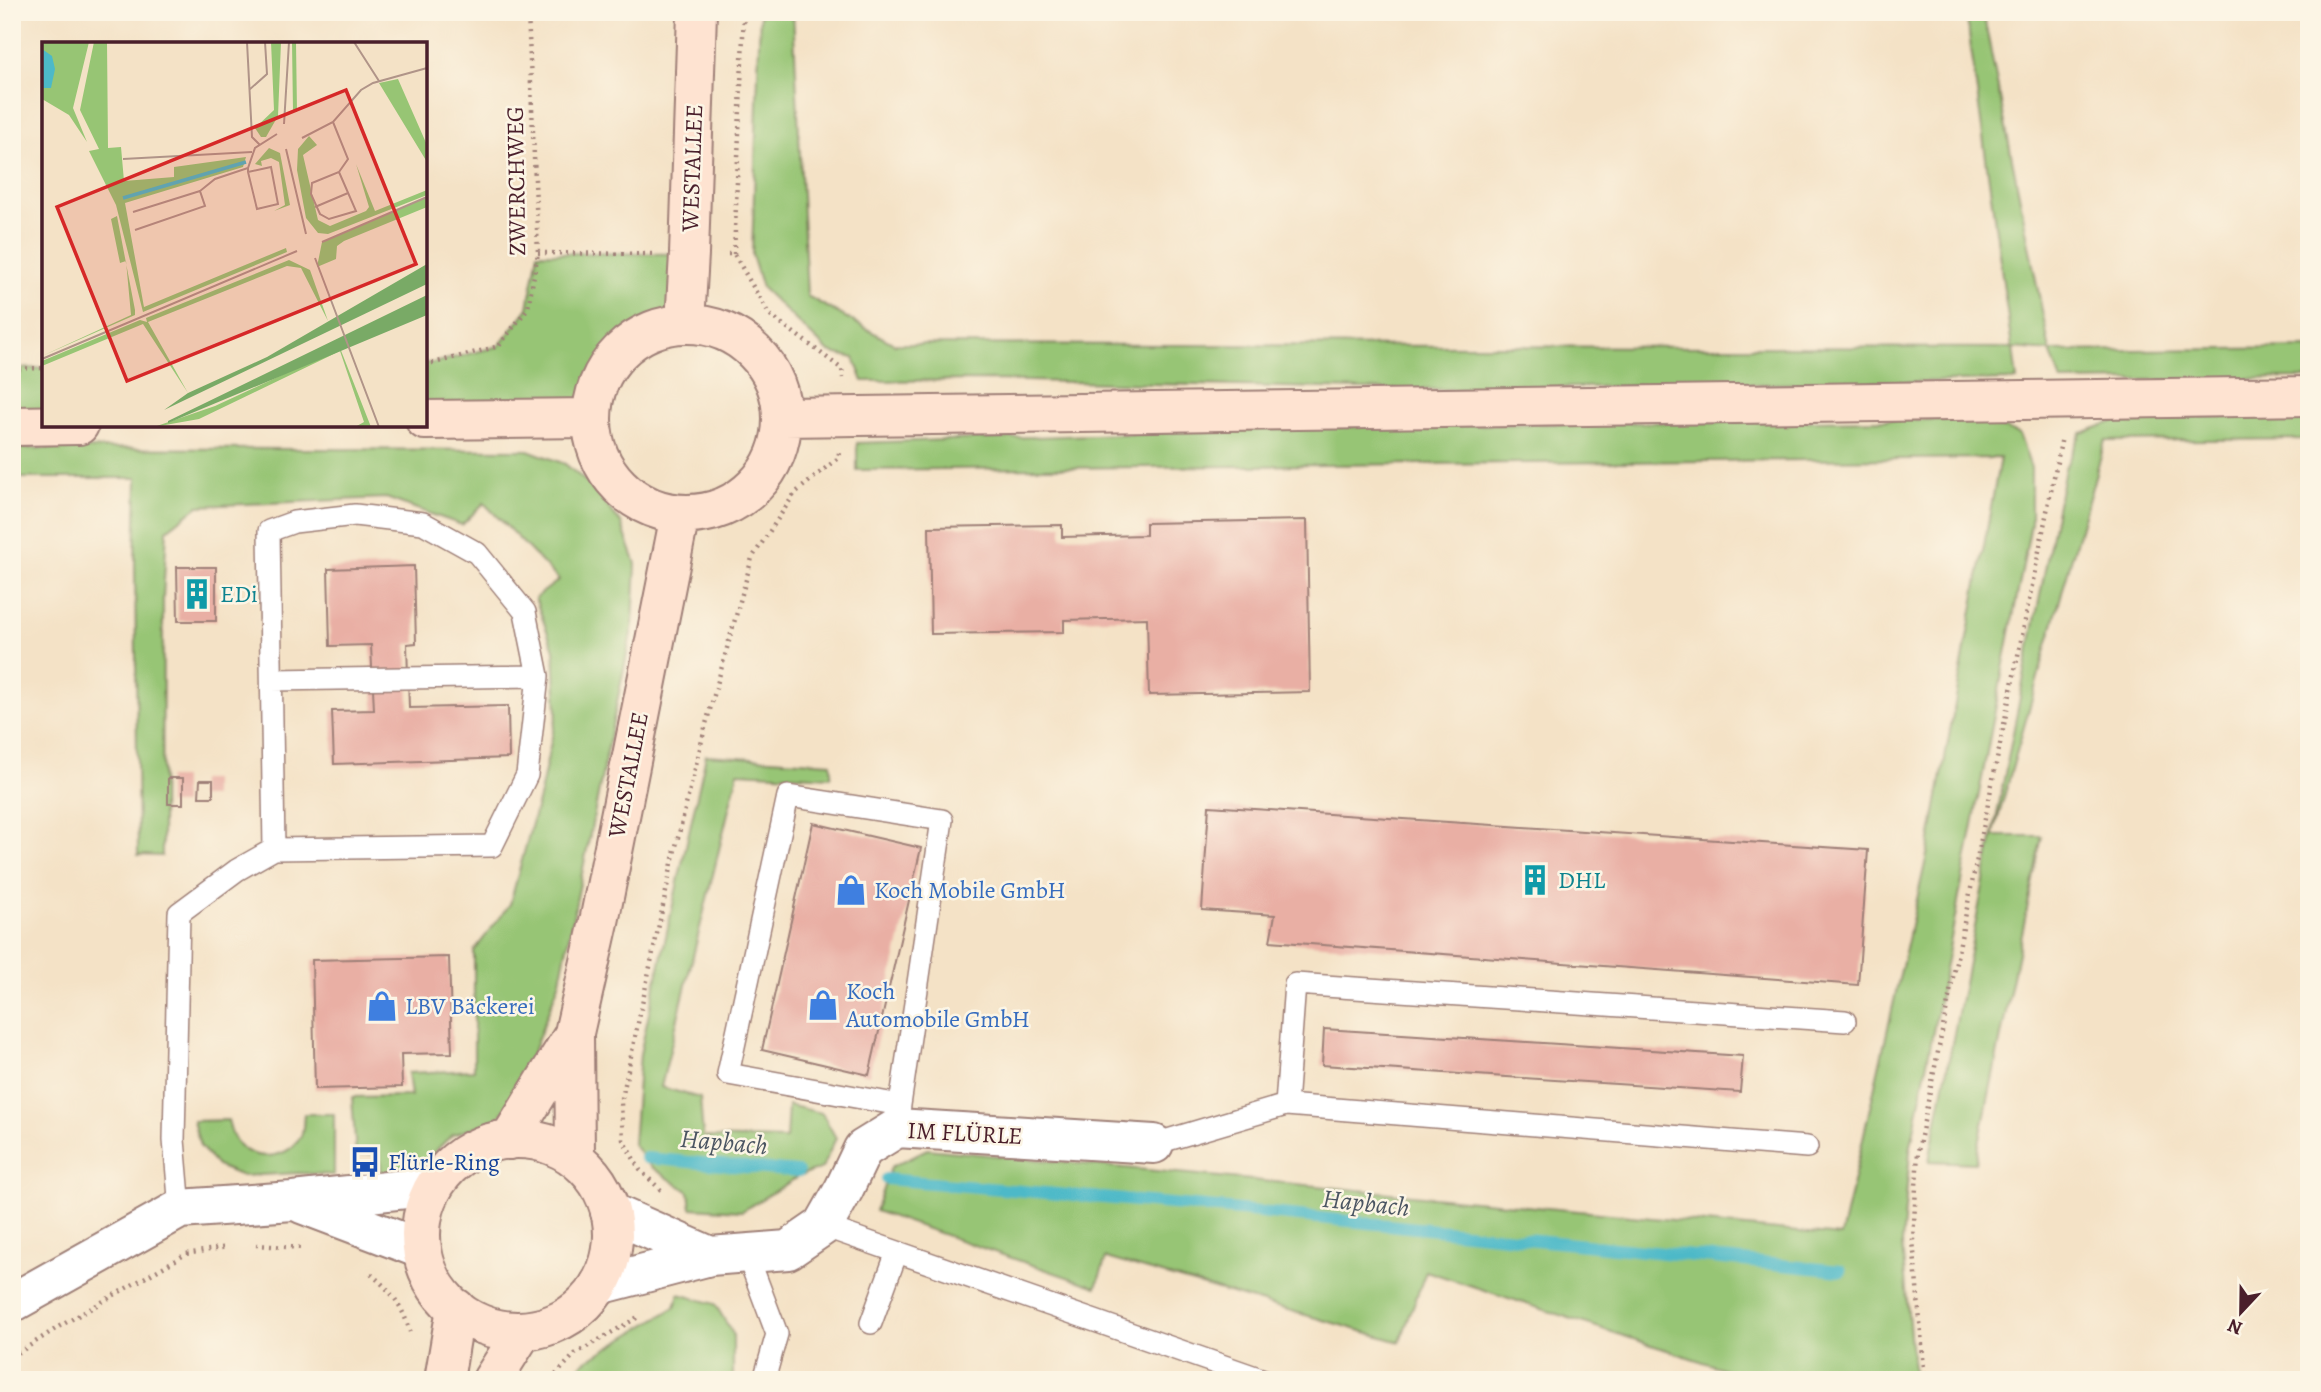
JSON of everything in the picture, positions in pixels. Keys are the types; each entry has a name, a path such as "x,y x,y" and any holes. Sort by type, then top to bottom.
{"main road":[{"name":"WESTALLEE","path":"685,323 690,254 697,12"},
{"path":"685,323 722,330 754,350 775,381 784,417 776,456 754,489 720,510 680,515 645,506 616,484 597,453 591,418 600,378 621,350 652,330 685,323"},
{"path":"784,417 2309,396"},
{"path":"427,420 591,418"},
{"path":"12,426 42,426"},
{"name":"WESTALLEE","path":"575,1158 575,1033 680,515"},
{"name":"WESTALLEE","path":"509,1140 575,1033"},
{"path":"522,1139 550,1144 575,1158 594,1177 610,1212 613,1228 611,1256 600,1285 580,1308 553,1324 523,1331 492,1328 466,1317 445,1298 429,1276 421,1249 421,1221 434,1186 445,1170 467,1152 494,1141 522,1139"},
{"path":"444,1379 456,1308"},
{"path":"492,1380 523,1331"}],"street":[{"name":"IM FLÜRLE","path":"600,1285 729,1255 788,1250 823,1226 863,1149 899,1116 1153,1144"},
{"path":"12,1303 180,1209 293,1201 434,1186"},
{"path":"293,1201 421,1249"},
{"name":"IM FLÜRLE","path":"610,1212 672,1239 729,1255"}],"lane":[{"path":"180,1209 174,1140 178,913 237,870 274,849 492,846 527,775 538,676 525,612 477,553 423,523 355,515 294,522 269,531 274,849"},
{"path":"272,680 538,676"},
{"path":"788,796 942,820 899,1116 728,1074 788,796"},
{"path":"1286,1105 1295,984 1845,1021"},
{"path":"1153,1144 1286,1105 1807,1147"},
{"path":"823,1226 1264,1380"},
{"path":"871,1323 897,1252"},
{"path":"729,1255 777,1334 764,1380"}],"path":[{"name":"ZWERCHWEG","path":"427,363 499,346 528,308 538,253 528,12"},
{"path":"672,1239 676,1206 640,1170 623,1140 621,1103 674,854 706,724 752,558 795,494 838,458 843,416 842,369 769,314 734,254 744,12"},
{"path":"538,253 734,254"},
{"path":"12,369 42,368"},
{"path":"1924,1380 1913,1240 1918,1151 2070,398"},
{"path":"255,1245 304,1248"},
{"path":"12,1357 60,1326 186,1254 231,1247"},
{"path":"369,1272 385,1286 403,1309 423,1372 444,1379"},
{"path":"551,1380 575,1354 642,1315"}],"green space":[{"path":"760,12 793,12 807,296 894,344 2012,348 1966,12 1983,12 2050,351 2013,348 2017,380 1404,390 991,380 863,381 854,358 829,352 762,288 752,255"},
{"path":"538,253 689,254 685,323 652,330 621,350 600,378 591,418 427,420 427,363 499,346 528,308"},
{"path":"2309,348 2309,378 2061,381 2050,351"},
{"path":"42,368 42,425 12,426 12,369"},
{"path":"2309,415 2309,439 2105,441 1993,836 2042,836 1975,1163 1929,1161 2065,468 2081,433 2124,418"},
{"path":"1980,419 2019,434 2031,468 2031,524 1910,1151 1902,1244 1914,1380 1758,1380 1426,1271 1400,1342 1106,1258 1096,1287 875,1211 891,1167 927,1149 1841,1236 1929,846 2000,458 857,470 857,443 1357,426"},
{"path":"12,448 528,450 565,464 589,484 621,523 636,564 633,624 560,981 519,1089 497,1120 452,1135 425,1161 382,1177 379,1153 356,1155 352,1097 411,1096 408,1073 474,1070 474,951 510,904 540,794 557,713 554,650 535,598 559,580 484,503 462,525 386,498 198,506 167,530 163,598 162,856 138,855 135,563 137,478 12,478"},
{"path":"706,755 831,763 831,777 738,772 661,1087 700,1098 703,1137 786,1139 788,1105 822,1113 836,1138 822,1168 798,1177 742,1211 691,1208 689,1192 650,1166 633,1144 640,1054"},
{"path":"304,1114 334,1114 334,1175 298,1173 242,1176 217,1166 200,1146 193,1121 228,1120 233,1137 246,1151 272,1156 296,1143 302,1134"},
{"path":"679,1294 715,1304 733,1334 733,1380 565,1380 583,1363 675,1307"}],"building":[{"path":"1307,520 1310,692 1149,695 1147,618 1064,620 1064,632 931,634 929,527 1062,525 1062,537 1146,535 1146,523"},
{"path":"414,566 416,643 407,644 409,708 508,706 509,758 334,764 332,711 374,710 371,645 330,646 328,569"},
{"name":"EDi","path":"177,567 216,567 216,621 178,621"},
{"path":"168,778 183,778 183,804 168,804"},
{"path":"200,780 213,780 213,797 199,797"},
{"name":"DHL","path":"1209,806 1868,850 1858,985 1270,941 1275,915 1202,910"},
{"path":"813,823 921,848 869,1075 762,1050"},
{"name":"LBV Bäckerei","path":"449,957 452,1053 401,1054 402,1087 315,1089 312,960"},
{"path":"1324,1029 1743,1056 1740,1092 1322,1065"}],"waterway":[{"name":"Hapbach","path":"646,1158 798,1172"},
{"name":"Hapbach","path":"886,1179 1240,1210 1841,1271"}],"place":[{"name":"EDi","path":"197,594"},
{"name":"DHL","path":"1535,880"},
{"name":"Koch Mobile GmbH","path":"851,890"},
{"name":"Koch Automobile GmbH","path":"823,1005"},
{"name":"LBV Bäckerei","path":"382,1006"},
{"name":"Flürle-Ring","path":"365,1162"}]}
